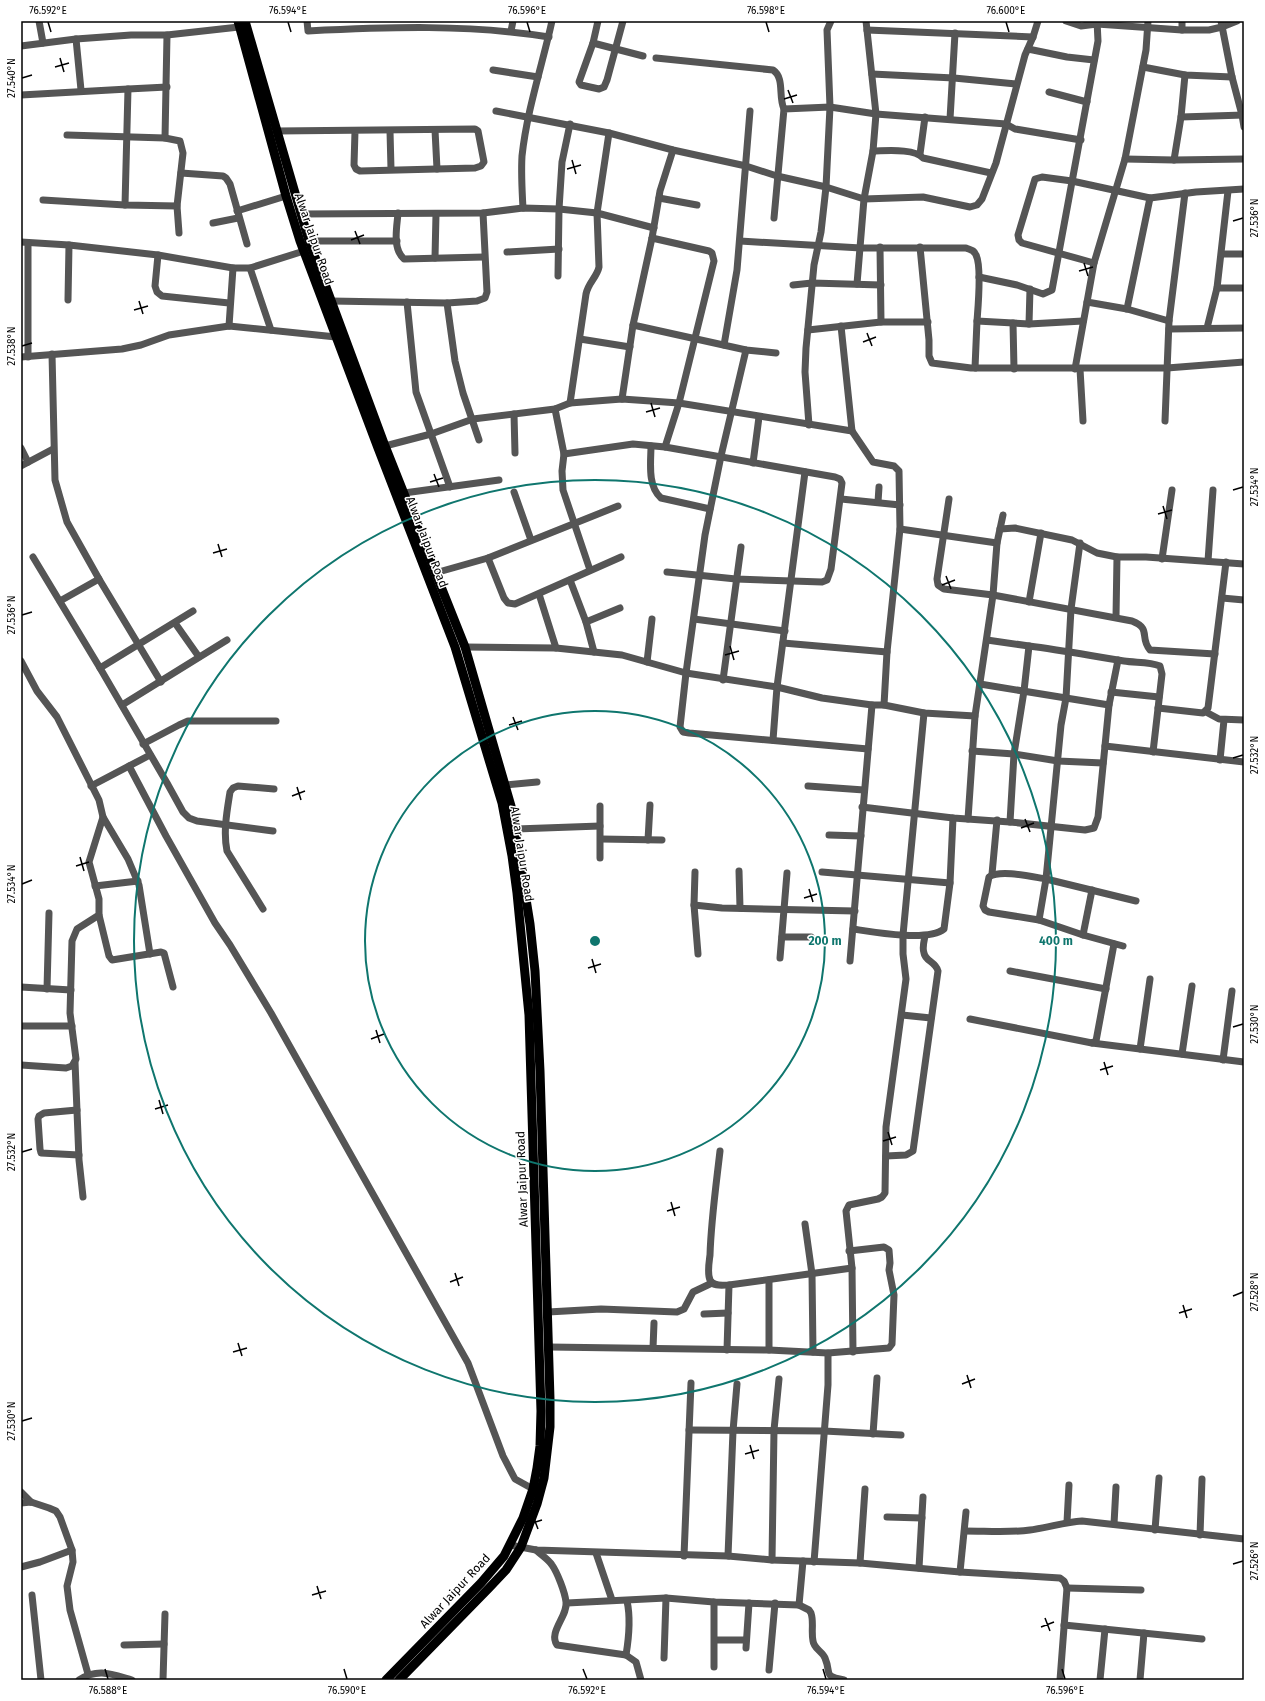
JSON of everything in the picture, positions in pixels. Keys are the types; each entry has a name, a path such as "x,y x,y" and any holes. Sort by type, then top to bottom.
{"main road":[{"name":"Alwar Jaipur Road","path":"240,23 276,131 300,214 331,301 385,446 464,647 506,785 516,829 530,924 537,1007 548,1312 544,1326 549,1347 550,1399 548,1457 537,1504 521,1547 506,1570 399,1680"},
{"name":"Alwar Jaipur Road","path":"240,23 286,196 304,251 455,647 497,786 508,830 520,921 528,1009 544,1326 541,1428 538,1468 523,1518 504,1556 491,1572 386,1680"}],"street":[{"path":"39,21 43,43"},
{"path":"307,21 308,30 389,24 511,31 549,37"},
{"path":"511,31 513,21"},
{"path":"522,208 522,157 538,77 552,21"},
{"path":"598,21 579,82 581,85 599,88 604,87 623,21"},
{"path":"809,425 805,372 814,264 826,188 830,107 827,30 831,21"},
{"path":"858,284 864,199 872,151 876,114 866,21"},
{"path":"496,111 570,124 609,133 672,150 746,166 777,176 864,199 923,197 970,207 977,205 982,199 996,163 1016,84 1038,21"},
{"path":"1066,21 1081,26 1097,23 1148,24 1182,30 1209,30 1222,24 1237,21"},
{"path":"1182,21 1182,30"},
{"path":"21,46 76,39 131,35 168,35 240,23"},
{"path":"979,277 1017,285 1043,294 1052,290 1081,140 1098,41 1097,23"},
{"path":"1083,421 1077,369 1083,321 1094,263 1125,159 1146,50 1148,24"},
{"path":"1222,24 1232,77 1243,115 1244,127"},
{"path":"867,30 1033,37"},
{"path":"950,119 954,78 955,33"},
{"path":"165,138 168,35"},
{"path":"76,39 80,90"},
{"path":"592,43 644,56"},
{"path":"1028,49 1067,57 1094,60"},
{"path":"656,58 772,70 777,73 780,80 780,98 784,109 774,218"},
{"path":"1143,67 1185,75 1232,77"},
{"path":"493,70 538,77"},
{"path":"872,74 954,78 1016,84"},
{"path":"1174,160 1181,116 1185,75"},
{"path":"21,95 80,90 167,87"},
{"path":"125,205 128,89"},
{"path":"1049,92 1087,102"},
{"path":"784,109 830,107 876,114 1006,124 1015,129 1081,140"},
{"path":"724,345 737,270 750,111"},
{"path":"1181,116 1243,115"},
{"path":"920,154 925,117"},
{"path":"558,276 559,209 562,162 570,124"},
{"path":"276,131 356,130 390,131 475,129 478,131 484,162 481,166 475,168 360,171 356,169 356,130"},
{"path":"435,130 437,169"},
{"path":"390,131 391,169"},
{"path":"570,402 588,286 597,274 599,267 597,213 609,133"},
{"path":"67,135 165,138 180,141 182,144 183,153 177,206 178,233"},
{"path":"622,398 633,325 659,198 672,150"},
{"path":"872,151 910,152 920,154 923,158 991,173"},
{"path":"1125,159 1244,159"},
{"path":"181,172 223,176 226,178 230,184 247,244"},
{"path":"1094,263 1022,243 1019,240 1018,235 1035,179 1042,177 1072,181 1150,198 1185,193 1244,190"},
{"path":"1207,328 1217,288 1228,191"},
{"path":"1165,421 1169,325 1185,193"},
{"path":"213,223 286,196"},
{"path":"659,198 697,205"},
{"path":"1127,309 1150,198"},
{"path":"43,200 125,205 177,206"},
{"path":"300,214 436,214 484,213 522,208 559,209 597,213 654,228"},
{"path":"398,213 397,241 399,254 404,258 484,257"},
{"path":"331,301 447,303 477,302 485,298 484,213"},
{"path":"435,258 436,214"},
{"path":"652,238 709,251 712,253 714,261 679,403 665,447"},
{"path":"310,240 397,241"},
{"path":"740,241 861,248 920,247 966,248 972,250 977,256 979,277 975,368"},
{"path":"304,251 250,268 233,268 158,255 69,245 24,243 24,357 122,349 141,345 169,335 229,326 336,337"},
{"path":"68,300 69,245"},
{"path":"880,247 881,322"},
{"path":"920,247 928,322 929,356 932,363 975,368 1077,369 1167,368 1244,362"},
{"path":"507,252 559,249"},
{"path":"1222,254 1244,254"},
{"path":"158,255 155,286 157,292 162,296 230,303"},
{"path":"229,326 233,268"},
{"path":"250,268 271,330"},
{"path":"793,285 812,283 881,284"},
{"path":"1217,288 1244,288"},
{"path":"1029,324 1030,290"},
{"path":"408,302 414,385 418,400 450,487"},
{"path":"1087,302 1127,309 1169,325 1207,328 1244,328"},
{"path":"447,303 455,361 463,394 473,419 479,440"},
{"path":"977,321 1029,324 1083,321"},
{"path":"808,330 881,322 928,322"},
{"path":"1013,323 1014,369"},
{"path":"633,325 746,350 776,353"},
{"path":"841,326 852,431 873,462 894,466 899,471 900,528 887,652 884,705"},
{"path":"580,339 630,347"},
{"path":"746,350 720,456 710,508 686,674 680,727 683,732 868,749"},
{"path":"52,354 54,426 53,449 56,480 67,522 99,579 161,682"},
{"path":"385,446 431,434 473,419 555,408 570,402 622,398 679,403 852,431"},
{"path":"555,408 564,454 562,471 563,490 590,570"},
{"path":"514,414 515,453"},
{"path":"753,463 759,417"},
{"path":"564,454 633,444 665,447 720,456 840,479 842,483 841,499 831,569 827,580 822,582 736,579 667,572"},
{"path":"650,446 652,479 657,494 661,498 710,508"},
{"path":"21,448 28,462"},
{"path":"21,466 53,449"},
{"path":"773,740 777,687 805,472"},
{"path":"404,493 499,480"},
{"path":"878,502 879,487"},
{"path":"1162,559 1172,490"},
{"path":"1208,561 1212,490"},
{"path":"514,492 531,540"},
{"path":"841,499 900,505"},
{"path":"948,499 937,578 938,585 944,589 993,595 1116,617 1140,624 1143,627 1147,646 1150,650 1215,654"},
{"path":"435,573 488,558 574,522 618,506"},
{"path":"968,819 975,716 993,595 997,543 1003,515"},
{"path":"900,528 997,543"},
{"path":"1000,529 1015,528 1041,533 1080,543 1097,553 1117,557 1146,557 1244,564"},
{"path":"1029,602 1041,533"},
{"path":"1039,920 1046,879 1061,724 1066,698 1071,609 1080,543"},
{"path":"723,680 741,547"},
{"path":"33,557 122,705 183,812 189,818 197,821 273,831"},
{"path":"488,558 504,598 508,603 515,604 621,557"},
{"path":"1116,617 1117,557"},
{"path":"1206,712 1208,708 1226,562"},
{"path":"60,601 99,579"},
{"path":"570,580 586,622 594,652"},
{"path":"539,594 556,648"},
{"path":"1222,598 1244,600"},
{"path":"586,622 620,608"},
{"path":"100,668 193,611"},
{"path":"647,662 652,619"},
{"path":"694,619 785,631"},
{"path":"175,623 199,658"},
{"path":"122,705 227,640"},
{"path":"987,640 1069,651 1160,666 1162,674 1153,752"},
{"path":"783,643 887,652"},
{"path":"1010,822 1014,754 1024,691 1029,646"},
{"path":"464,647 556,648 622,655 686,674 777,687 822,698 872,705 884,705 924,713 975,716"},
{"path":"862,807 953,818 997,820 1085,830 1094,828 1098,817 1109,705 1118,660"},
{"path":"21,661 37,691 63,728 99,800 103,818 128,859 138,881 150,954"},
{"path":"980,684 1109,705"},
{"path":"1111,692 1159,697"},
{"path":"850,961 858,875 862,807 872,705"},
{"path":"1158,708 1196,713 1206,712 1224,720 1244,720"},
{"path":"853,1352 852,1268 849,1251 846,1211 849,1205 882,1197 885,1193 886,1127 906,979 903,954 903,935 924,713"},
{"path":"1220,760 1224,720"},
{"path":"143,744 179,724 188,721 276,722"},
{"path":"1105,746 1244,762"},
{"path":"972,751 1014,754 1058,761 1103,763"},
{"path":"91,786 150,755"},
{"path":"129,766 169,843 215,923 271,1013 468,1363 506,1462 515,1479 532,1489"},
{"path":"506,785 538,782"},
{"path":"263,909 227,851 225,842 226,825 230,792 233,788 238,786 274,789"},
{"path":"808,786 864,790"},
{"path":"648,840 650,805"},
{"path":"600,806 600,858"},
{"path":"103,818 89,862 99,899 99,914 109,956 112,960 161,952 164,953 172,987"},
{"path":"853,929 925,936 939,933 944,929 950,883 953,818"},
{"path":"997,820 992,874 989,877 983,906 985,910 989,912 1039,920 1083,935 1123,946"},
{"path":"516,829 600,826"},
{"path":"829,835 861,836"},
{"path":"601,839 662,840"},
{"path":"739,871 740,908"},
{"path":"695,872 694,905 698,954"},
{"path":"822,872 950,883"},
{"path":"780,958 787,873"},
{"path":"992,874 1006,874 1046,879 1136,902"},
{"path":"95,886 138,881"},
{"path":"1083,935 1092,890"},
{"path":"694,905 740,908 855,911"},
{"path":"47,989 49,913"},
{"path":"83,1197 79,1155 75,1062 76,1052 70,1014 72,941 74,934 82,924 99,914"},
{"path":"886,1156 906,1155 913,1151 938,971 935,965 925,957 925,936"},
{"path":"782,937 810,937"},
{"path":"1092,1043 1097,1039 1114,944"},
{"path":"1010,971 1106,989"},
{"path":"1140,1049 1150,979"},
{"path":"1182,1054 1192,986"},
{"path":"21,987 71,990"},
{"path":"1223,1060 1232,991"},
{"path":"902,1015 931,1018"},
{"path":"970,1019 1092,1043 1244,1062"},
{"path":"21,1026 72,1026"},
{"path":"21,1065 66,1068 72,1066 75,1062"},
{"path":"77,1110 44,1113 39,1116 38,1119 40,1150 42,1153 79,1155"},
{"path":"712,1283 709,1273 710,1240 720,1151"},
{"path":"805,1224 812,1274 813,1352"},
{"path":"549,1347 769,1350 828,1353 882,1350 889,1348 892,1344 894,1295 889,1270 889,1250 884,1247 849,1251"},
{"path":"548,1312 601,1308 677,1312 684,1309 693,1292 712,1283 716,1285 729,1285 852,1268"},
{"path":"769,1280 769,1350"},
{"path":"727,1350 729,1285"},
{"path":"704,1314 728,1313"},
{"path":"653,1348 654,1323"},
{"path":"814,1562 828,1385 828,1353"},
{"path":"873,1434 877,1378"},
{"path":"772,1560 774,1430 780,1379"},
{"path":"684,1556 691,1383"},
{"path":"728,1556 733,1431 737,1384"},
{"path":"689,1430 824,1430 901,1435"},
{"path":"1155,1530 1159,1478"},
{"path":"1200,1535 1202,1479"},
{"path":"1067,1522 1069,1485"},
{"path":"1114,1524 1116,1487"},
{"path":"860,1563 866,1489"},
{"path":"21,1492 31,1502 56,1512 60,1517 72,1550 73,1562 68,1586 70,1610 88,1674"},
{"path":"919,1568 923,1497"},
{"path":"21,1503 31,1502"},
{"path":"960,1572 966,1512"},
{"path":"887,1517 922,1518"},
{"path":"965,1531 1028,1531 1067,1522 1082,1521 1200,1535 1244,1537"},
{"path":"510,1545 536,1550 684,1556 728,1556 772,1560 860,1563 960,1572 1060,1578 1064,1581 1067,1588 1060,1680"},
{"path":"21,1567 40,1562 72,1550"},
{"path":"536,1550 551,1564 557,1575 567,1603 563,1619 554,1636 554,1641 557,1645 626,1655 636,1662 641,1680"},
{"path":"596,1553 612,1600"},
{"path":"799,1605 803,1561"},
{"path":"1067,1588 1140,1590"},
{"path":"32,1595 41,1680"},
{"path":"567,1603 666,1598 714,1602 799,1605 809,1610 811,1613 815,1648 825,1657 829,1675 831,1677 844,1680"},
{"path":"664,1658 666,1598"},
{"path":"626,1655 630,1632 630,1612 628,1601"},
{"path":"714,1602 714,1667"},
{"path":"746,1648 749,1603"},
{"path":"769,1670 774,1603"},
{"path":"163,1680 165,1614"},
{"path":"1064,1625 1202,1639"},
{"path":"1100,1680 1105,1629"},
{"path":"1140,1680 1144,1633"},
{"path":"715,1640 746,1640"},
{"path":"124,1645 164,1644"},
{"path":"79,1680 88,1674 97,1676 114,1674 132,1680"}]}
